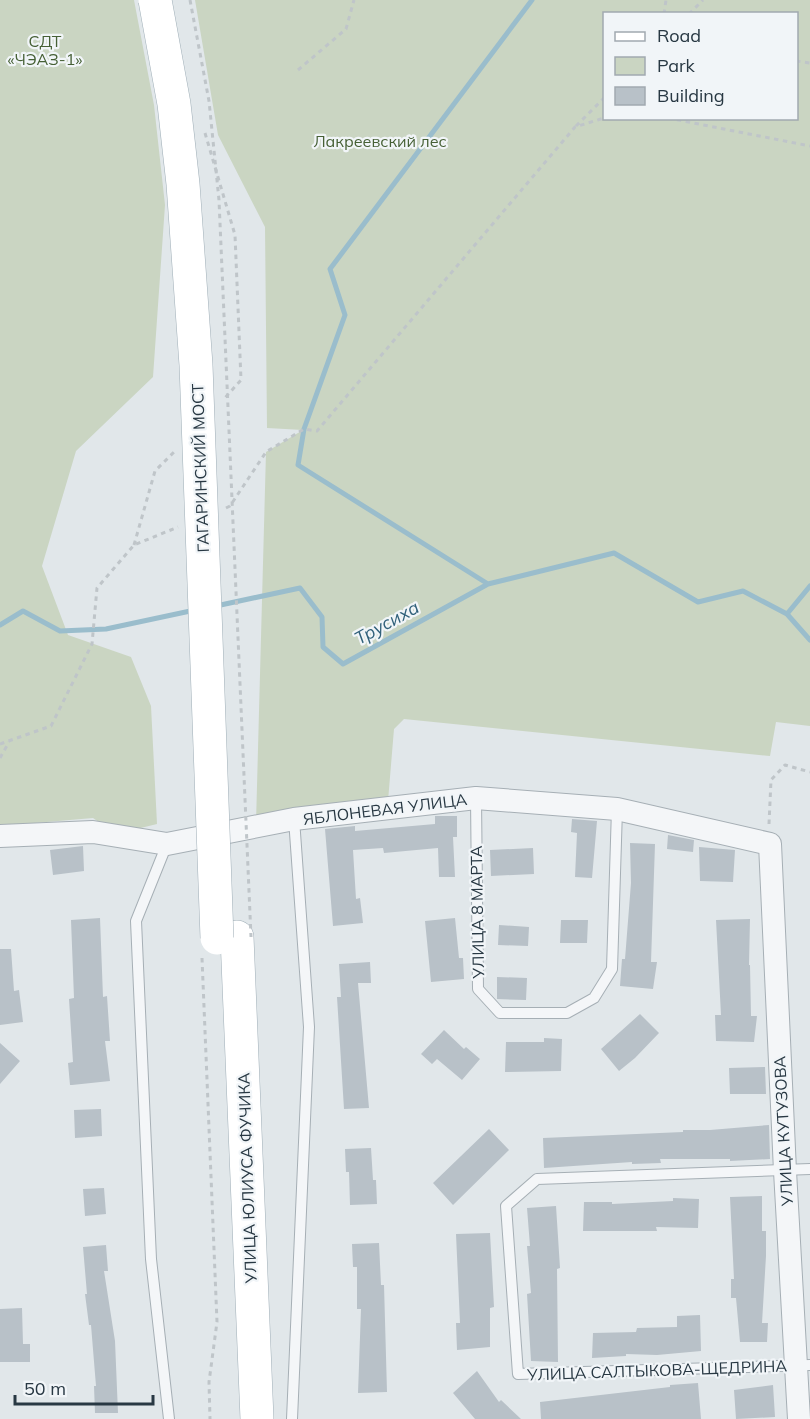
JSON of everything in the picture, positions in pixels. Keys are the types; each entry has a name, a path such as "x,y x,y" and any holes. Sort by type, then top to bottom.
{"main road":[{"name":"ГАГАРИНСКИЙ МОСТ","path":"155,0 174,104 183,184 196,365 227,941"},
{"name":"ГАГАРИНСКИЙ МОСТ","path":"177,0 201,143 211,300 227,941"},
{"name":"УЛИЦА ЮЛИУСА ФУЧИКА","path":"227,941 236,1419"},
{"name":"УЛИЦА ЮЛИУСА ФУЧИКА","path":"227,941 257,1419"}],"street":[{"name":"ЯБЛОНЕВАЯ УЛИЦА","path":"0,836 93,832 166,844 294,819 476,798 617,809 770,844"},
{"name":"УЛИЦА КУТУЗОВА","path":"770,844 785,1171 803,1365 799,1419"}],"lane":[{"name":"УЛИЦА 8 МАРТА","path":"476,798 477,989 500,1013 567,1013 594,998 612,969 617,809"},
{"path":"292,1419 309,1027 294,819"},
{"path":"166,844 136,921 151,1259 169,1419"},
{"name":"УЛИЦА САЛТЫКОВА-ЩЕДРИНА","path":"803,1365 518,1374 506,1206 537,1179 810,1169"}],"path":[{"path":"190,0 209,101 219,200 227,941 217,1322 209,1382 210,1419"},
{"path":"298,70 346,29 354,0"},
{"path":"691,12 703,0"},
{"path":"266,452 304,429 317,431 575,127 603,99"},
{"path":"575,127 603,118"},
{"path":"678,120 810,146"},
{"path":"0,744 51,726 93,644 97,588"},
{"path":"0,758 9,742"},
{"path":"770,844 771,780 785,765 810,772"}],"green space":[{"name":"СДТ «ЧЭАЗ-1»","path":"0,0 134,0 154,105 165,205 153,377 76,451 42,566 68,635 131,657 151,706 157,824 116,834 93,818 0,826"},
{"name":"Лакреевский лес","path":"195,0 810,0 810,726 776,722 770,756 404,719 394,729 388,801 256,823 266,452 303,430 267,428 265,227 218,135"}],"building":[{"path":"435,816 457,816 457,837 453,837 455,877 439,877 438,848 384,853 383,848 353,850 356,899 360,898 363,923 333,926 325,829 355,826 355,831 435,824"},
{"path":"572,819 597,821 592,878 575,877 577,833 571,832"},
{"path":"668,835 694,840 693,852 667,849"},
{"path":"630,843 655,844 651,962 657,962 653,989 620,986 622,959 625,959 631,883"},
{"path":"83,846 84,871 53,875 50,850"},
{"path":"699,847 735,850 733,882 700,881"},
{"path":"533,848 534,874 491,876 490,850"},
{"path":"100,918 103,997 107,996 110,1041 105,1041 110,1081 70,1085 68,1063 73,1062 69,999 74,998 71,920"},
{"path":"455,918 459,958 463,958 464,979 431,982 425,921"},
{"path":"750,919 751,1016 757,1016 754,1042 716,1041 715,1015 721,1015 716,920"},
{"path":"561,920 588,920 587,943 560,943"},
{"path":"499,925 529,927 528,946 498,945"},
{"path":"0,949 11,949 14,991 19,990 23,1022 0,1025"},
{"path":"370,962 371,983 358,983 369,1108 344,1109 337,997 341,997 339,964"},
{"path":"497,977 527,978 526,1000 497,999"},
{"path":"640,1014 659,1033 619,1071 601,1049"},
{"path":"444,1030 464,1049 466,1047 480,1059 462,1080 437,1059 432,1064 421,1054"},
{"path":"544,1038 562,1039 561,1071 505,1072 506,1042 544,1042"},
{"path":"0,1043 20,1061 0,1084"},
{"path":"765,1067 766,1094 730,1094 729,1068"},
{"path":"101,1109 102,1136 75,1138 74,1110"},
{"path":"769,1125 770,1159 730,1161 730,1159 660,1159 661,1163 632,1164 632,1162 544,1168 543,1138 683,1132 683,1130"},
{"path":"489,1129 509,1150 453,1205 433,1183"},
{"path":"371,1148 377,1204 350,1205 349,1172 346,1172 345,1149"},
{"path":"104,1188 106,1214 85,1216 83,1189"},
{"path":"762,1196 762,1231 766,1231 766,1256 762,1323 768,1323 767,1342 740,1342 736,1298 731,1298 731,1279 734,1279 730,1197"},
{"path":"673,1198 699,1199 698,1228 656,1227 657,1231 583,1231 584,1202 612,1202 612,1204 673,1201"},
{"path":"556,1206 560,1268 557,1269 558,1362 531,1361 527,1294 531,1293 527,1208"},
{"path":"490,1233 494,1307 490,1308 490,1347 457,1350 456,1323 460,1323 456,1234"},
{"path":"379,1243 381,1285 384,1285 387,1392 358,1393 361,1309 357,1309 357,1267 353,1267 352,1244"},
{"path":"106,1245 108,1271 104,1271 115,1341 118,1413 95,1413 94,1386 96,1386 91,1325 89,1325 85,1294 87,1294 83,1247"},
{"path":"22,1308 23,1344 30,1344 30,1362 0,1362 0,1309"},
{"path":"700,1315 701,1351 657,1355 626,1354 626,1356 592,1358 593,1333 636,1332 637,1328 677,1327 677,1316"},
{"path":"477,1371 499,1402 501,1400 521,1419 475,1419 453,1393"},
{"path":"698,1383 701,1419 541,1419 540,1402"},
{"path":"773,1385 775,1417 736,1419 734,1390"}],"waterway":[{"path":"488,584 298,465 304,429 345,315 330,269 532,0"},
{"name":"Трусиха","path":"216,606 300,588 322,617 323,647 343,664 488,584 614,553 698,602 743,591 787,614 810,640"},
{"path":"787,614 810,586"},
{"name":"Трусиха","path":"0,625 23,611 60,631 106,629 195,610"}]}
